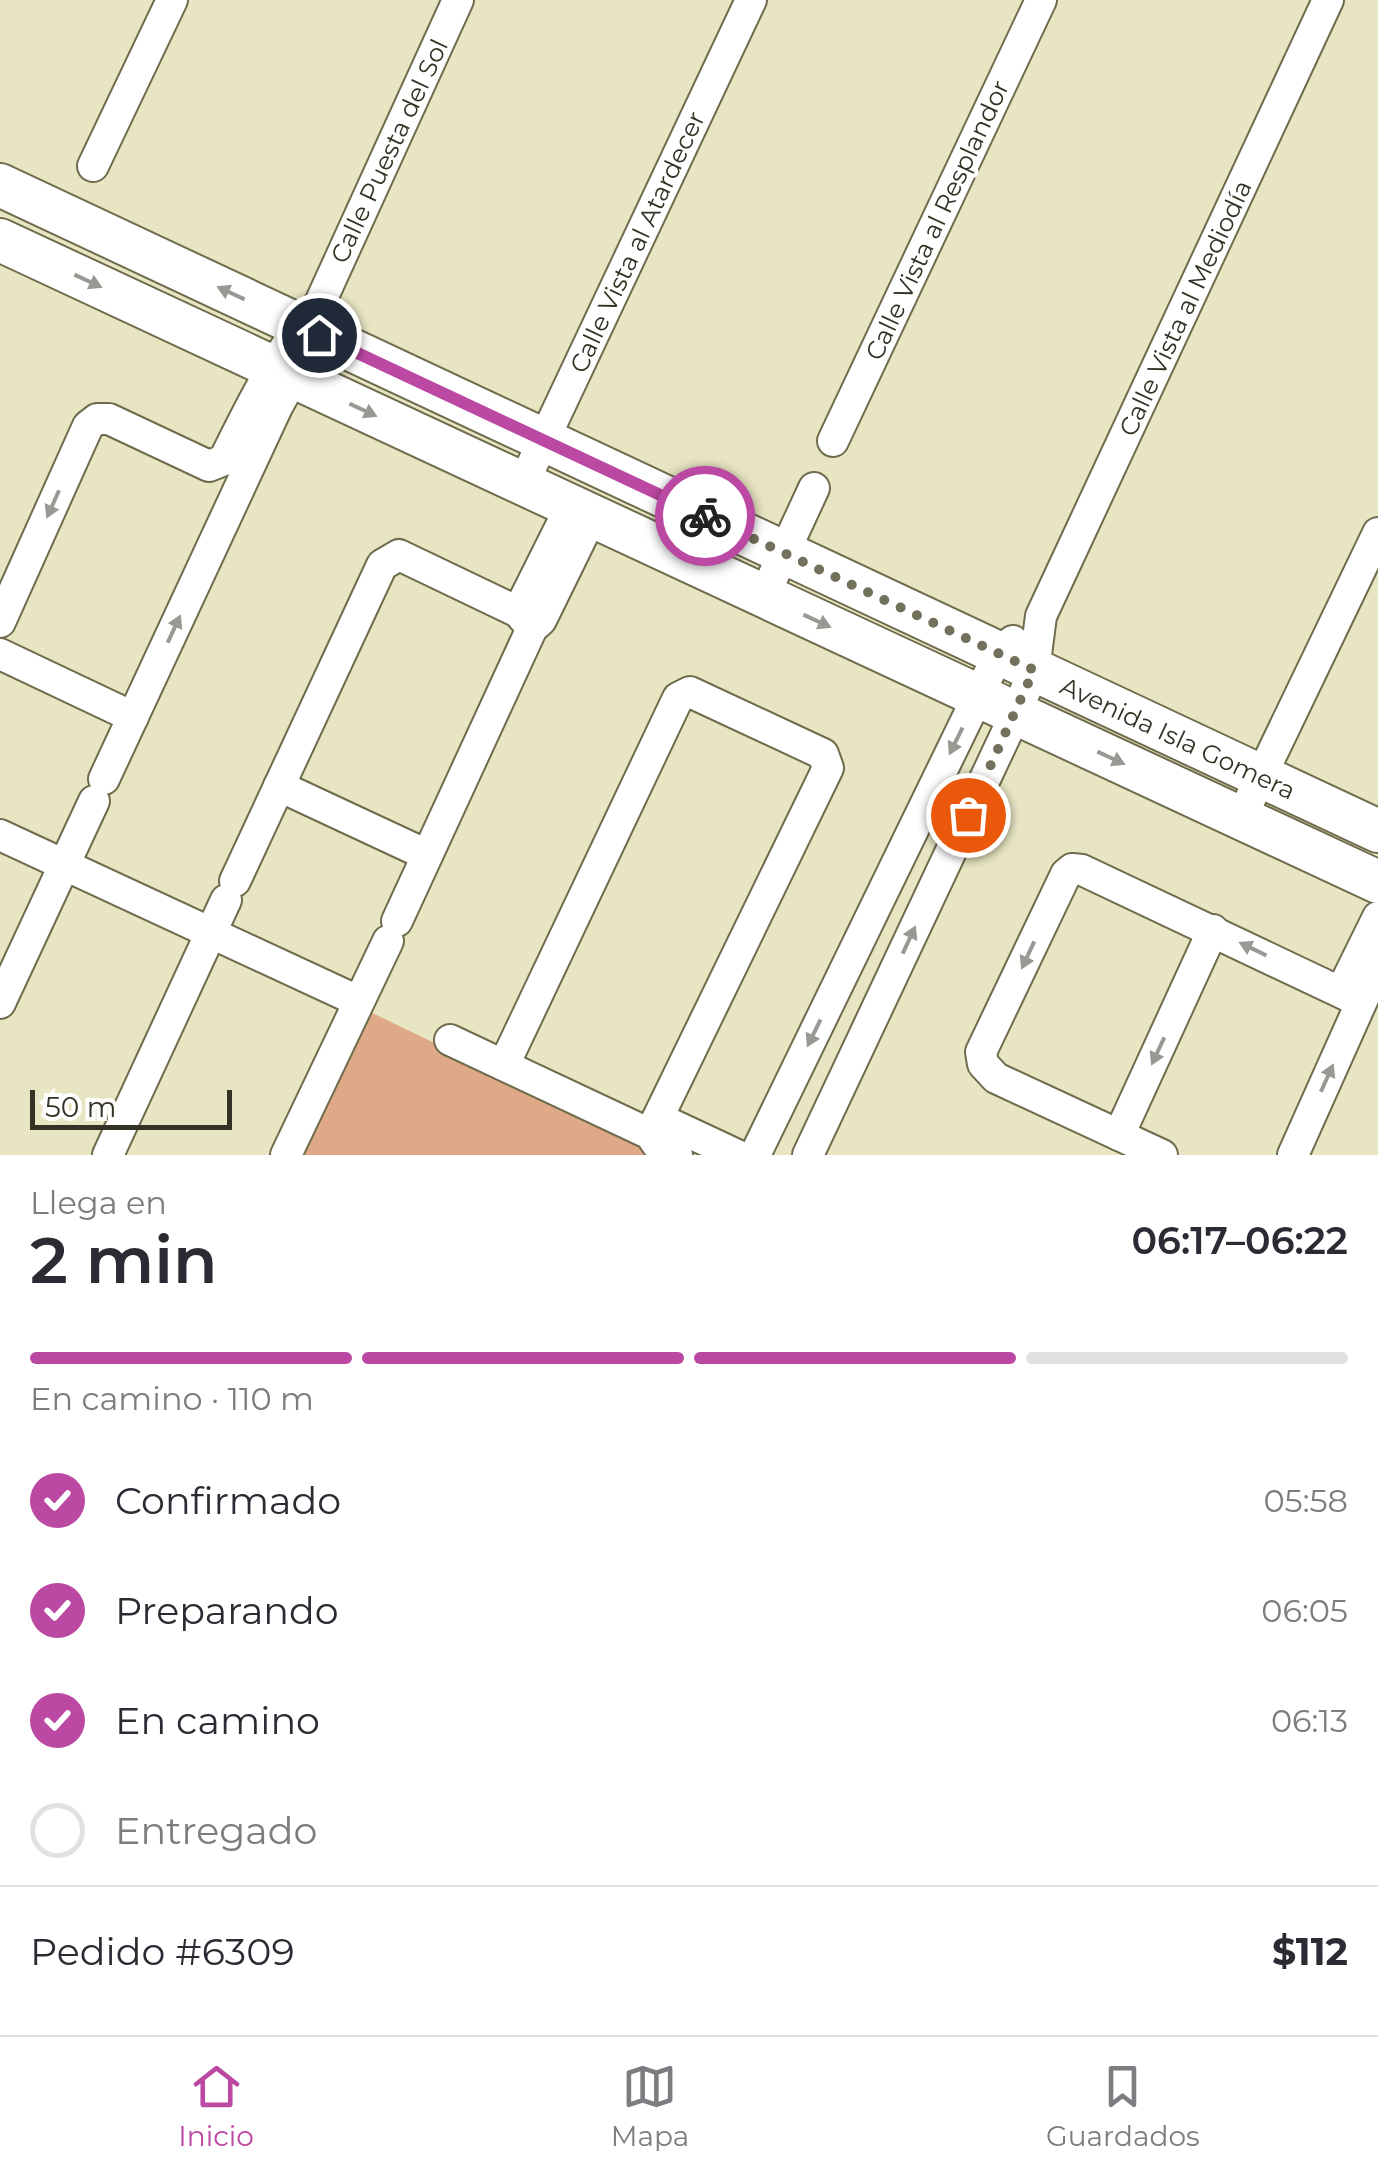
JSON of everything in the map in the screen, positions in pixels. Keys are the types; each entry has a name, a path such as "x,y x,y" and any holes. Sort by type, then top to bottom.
{"street":[{"path":"93,166 172,0"},
{"name":"Calle Puesta del Sol","path":"284,373 313,321 458,0"},
{"name":"Calle Vista al Atardecer","path":"523,484 750,0"},
{"name":"Calle Vista al Resplandor","path":"833,441 1041,0"},
{"name":"Calle Vista al Mediodía","path":"997,705 1328,0"},
{"name":"Avenida Isla Gomera","path":"0,185 313,321 544,440 1378,832"},
{"name":"Avenida Isla Gomera","path":"0,240 1378,882"},
{"path":"0,622 88,426 97,418 109,419 209,466 224,460 254,399 284,373"},
{"path":"0,1003 133,717 284,373"},
{"path":"764,596 814,488"},
{"path":"286,1155 427,856 581,511"},
{"path":"1241,818 1378,533"},
{"path":"108,1155 382,565 399,556 530,620"},
{"path":"0,654 133,717"},
{"path":"504,1065 678,698 690,692 823,754 828,768 654,1126 659,1147 677,1155"},
{"path":"755,1155 997,705"},
{"path":"808,1155 997,705"},
{"path":"279,786 427,856"},
{"path":"0,835 358,1001"},
{"path":"1162,1155 996,1078 983,1064 982,1052 1066,874 1072,869 1082,870 1351,997"},
{"path":"1293,1155 1378,917"},
{"path":"1119,1135 1214,930"},
{"path":"1351,997 1378,965"},
{"path":"450,1040 654,1126 737,1155"}],"shaded area":[{"path":"368,1011 668,1155 303,1155"}],"way so far":[{"path":"705,516 1034,670 968,815"}],"route":[{"path":"319,335 705,516"}]}
